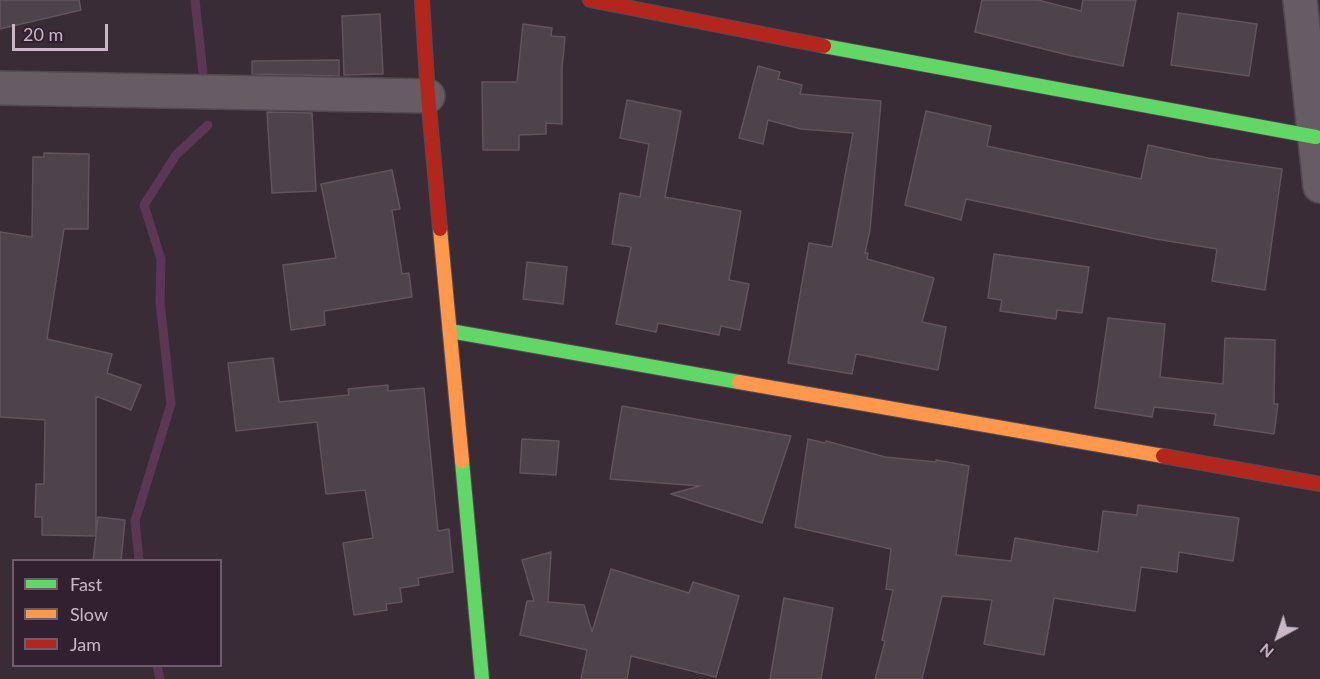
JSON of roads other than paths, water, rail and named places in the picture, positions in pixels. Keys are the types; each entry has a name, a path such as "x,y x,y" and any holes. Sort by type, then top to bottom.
{"street":[{"path":"422,0 428,96 482,679"},
{"path":"590,0 880,57 1316,136"},
{"path":"1300,0 1312,38 1320,186"},
{"path":"0,88 428,96"},
{"path":"450,331 1320,484"}],"waterway":[{"path":"195,0 204,82"},
{"path":"139,559 135,521 171,404 160,302 161,259 144,205 176,155 208,125"},
{"path":"157,667 160,679"}]}
